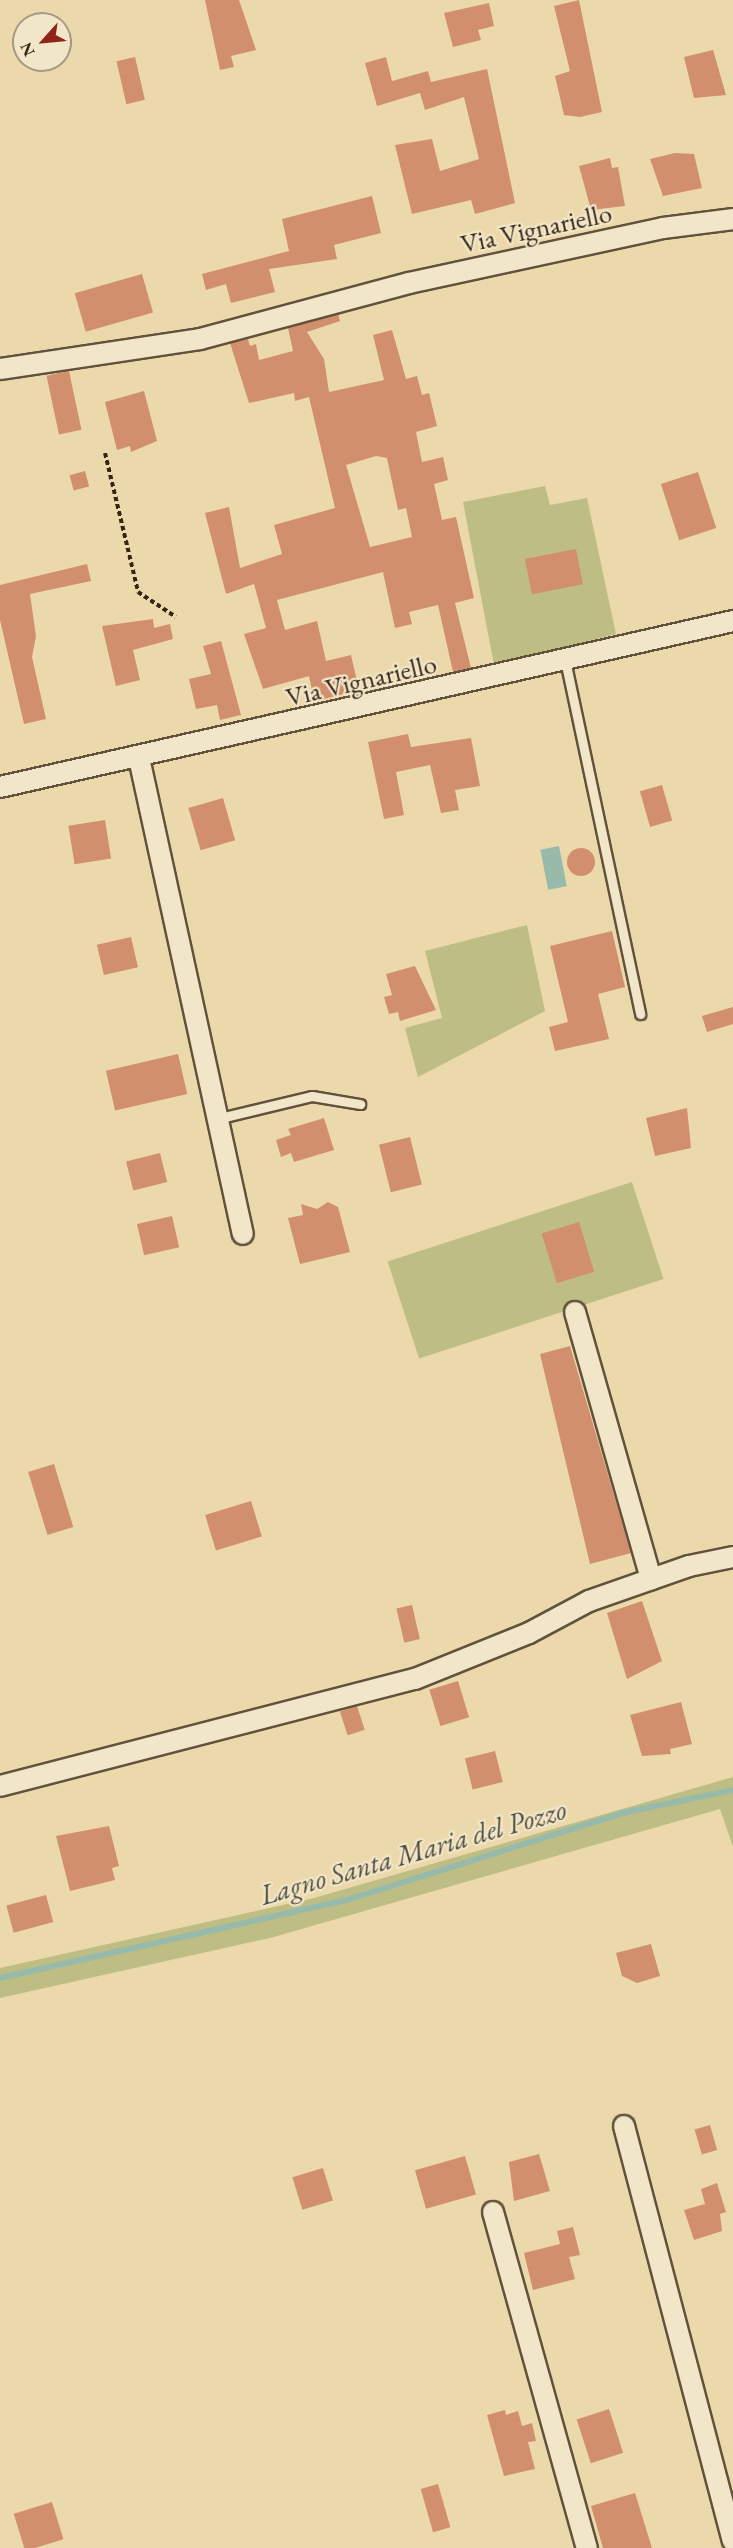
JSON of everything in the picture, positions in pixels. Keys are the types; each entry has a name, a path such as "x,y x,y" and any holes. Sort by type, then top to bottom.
{"street":[{"name":"Via Vignariello","path":"0,369 200,339 410,283 663,228 733,219"},
{"name":"Via Vignariello","path":"0,787 139,758 733,621"},
{"path":"139,758 216,1119 243,1234"},
{"path":"575,1312 651,1579"},
{"path":"0,1786 416,1679 529,1634 589,1600 651,1579 733,1557"},
{"path":"624,2126 733,2541"},
{"path":"493,2212 587,2548"}],"lane":[{"path":"565,660 640,1014"},
{"path":"216,1119 312,1096 360,1104"}],"path":[{"path":"105,453 138,592 176,617"}],"shaded area":[{"path":"545,486 550,505 587,498 616,634 494,665 463,502"},
{"path":"559,846 567,886 548,890 540,850"},
{"path":"527,925 545,1011 418,1077 405,1028 442,1018 425,951"},
{"path":"632,1182 664,1279 419,1358 388,1261"},
{"path":"733,1777 733,1847 720,1809 270,1938 0,1998 0,1968 314,1898"}],"building":[{"path":"205,0 239,0 256,50 231,56 234,67 220,70"},
{"path":"579,0 602,112 580,117 564,115 555,76 570,71 554,6"},
{"path":"489,3 494,26 478,30 481,40 453,47 444,13"},
{"path":"713,50 726,95 694,98 684,57"},
{"path":"135,57 145,100 126,104 116,61"},
{"path":"386,57 392,81 428,71 431,82 487,69 515,203 475,214 471,200 412,214 395,145 432,139 440,171 479,159 464,97 425,110 420,93 377,106 365,63"},
{"path":"675,153 694,154 702,188 663,196 650,159"},
{"path":"610,158 612,168 618,167 625,206 591,210 579,166"},
{"path":"372,196 381,233 334,245 337,259 269,269 275,292 231,303 226,284 206,290 202,274 289,251 282,219"},
{"path":"142,274 153,312 86,332 75,293"},
{"path":"338,314 340,321 307,332 324,359 329,392 384,380 373,335 392,330 406,379 417,376 422,395 429,393 437,426 416,432 422,462 443,457 448,480 434,484 442,520 456,517 474,598 455,603 471,668 453,672 438,605 409,612 412,624 395,628 383,572 277,600 285,630 317,621 326,661 351,655 359,690 320,700 319,694 313,695 309,676 263,689 244,634 266,628 254,584 226,594 205,513 229,507 240,568 282,554 274,525 335,508 309,397 295,401 294,393 249,403 230,343 248,339 250,346 256,344 259,360 293,351 288,328","holes":["376,456 387,458 398,510 406,508 412,537 370,547 346,465"]},
{"path":"69,371 81,430 59,434 47,376"},
{"path":"144,391 157,441 131,452 130,446 117,450 105,402"},
{"path":"85,471 89,486 74,491 70,475"},
{"path":"698,472 716,528 679,540 661,484"},
{"path":"576,549 583,584 532,594 525,559"},
{"path":"87,564 91,581 30,594 36,636 32,657 46,719 24,724 0,620 0,585"},
{"path":"153,619 154,628 170,624 173,639 133,650 140,680 116,686 102,626"},
{"path":"221,641 241,715 220,720 217,705 196,709 189,679 211,674 203,646"},
{"path":"408,734 411,747 471,738 480,786 455,790 459,810 441,813 430,765 396,772 404,815 384,819 368,742"},
{"path":"662,785 672,821 650,827 640,791"},
{"path":"223,798 235,840 201,850 188,808"},
{"path":"105,820 111,859 75,864 68,826"},
{"path":"581,848 591,852 595,862 591,872 581,876 571,872 567,862 571,852"},
{"path":"612,931 625,987 598,994 609,1039 555,1051 549,1027 568,1022 550,946"},
{"path":"131,937 138,967 104,975 97,945"},
{"path":"415,966 436,1010 400,1021 398,1012 389,1014 384,997 392,995 386,974"},
{"path":"733,1007 733,1024 707,1032 702,1016"},
{"path":"178,1054 187,1094 115,1111 106,1071"},
{"path":"687,1108 691,1148 655,1156 646,1118"},
{"path":"324,1118 334,1150 294,1162 291,1153 281,1157 276,1140 291,1135 288,1129"},
{"path":"410,1137 422,1185 391,1192 379,1145"},
{"path":"160,1153 167,1182 133,1191 126,1161"},
{"path":"328,1202 338,1207 350,1252 300,1264 288,1218 303,1215 301,1204 317,1209"},
{"path":"172,1216 179,1247 144,1255 137,1224"},
{"path":"579,1222 594,1272 557,1283 542,1233"},
{"path":"570,1346 631,1553 590,1564 540,1354"},
{"path":"54,1464 73,1527 47,1535 28,1472"},
{"path":"251,1501 262,1536 216,1550 205,1515"},
{"path":"642,1601 662,1661 627,1679 607,1613"},
{"path":"412,1605 420,1639 404,1643 396,1609"},
{"path":"458,1681 469,1717 440,1726 429,1690"},
{"path":"681,1702 692,1744 670,1749 671,1754 642,1756 630,1715"},
{"path":"357,1706 365,1730 348,1735 340,1712"},
{"path":"495,1751 503,1782 473,1790 465,1758"},
{"path":"109,1826 119,1866 112,1868 115,1880 70,1891 56,1836"},
{"path":"46,1895 53,1922 14,1933 6,1906"},
{"path":"651,1944 660,1976 637,1983 622,1976 616,1953"},
{"path":"710,2125 717,2150 702,2154 695,2129"},
{"path":"539,2154 550,2191 514,2201 509,2162"},
{"path":"465,2156 476,2194 426,2209 415,2170"},
{"path":"323,2168 333,2201 302,2210 292,2177"},
{"path":"717,2183 726,2212 720,2214 722,2231 694,2240 684,2210 705,2204 701,2189"},
{"path":"573,2227 580,2255 569,2257 575,2279 533,2290 524,2253 560,2244 557,2231"},
{"path":"609,2409 623,2453 591,2463 577,2420"},
{"path":"505,2410 506,2415 518,2411 522,2426 532,2423 536,2441 528,2442 535,2469 504,2476 487,2415"},
{"path":"438,2484 450,2527 433,2532 421,2489"},
{"path":"635,2493 652,2548 603,2548 591,2506"},
{"path":"52,2502 63,2539 35,2548 24,2548 14,2514"}],"waterway":[{"name":"Lagno Santa Maria del Pozzo","path":"0,1978 350,1899 622,1813 733,1790"}]}
